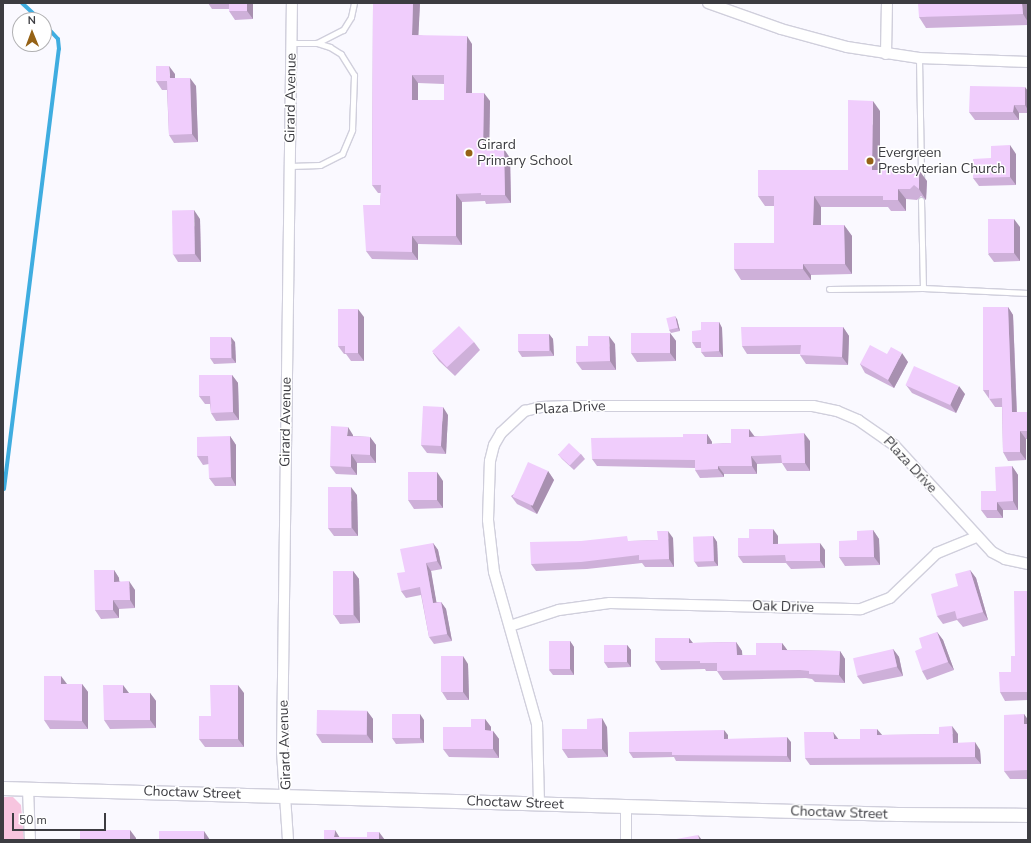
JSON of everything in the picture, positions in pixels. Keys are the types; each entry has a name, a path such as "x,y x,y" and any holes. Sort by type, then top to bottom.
{"street":[{"name":"Girard Avenue","path":"288,840 282,752 292,3"},
{"path":"708,3 819,40 886,54 919,58 1028,62"},
{"path":"886,54 887,3"},
{"name":"Plaza Drive","path":"539,804 537,724 494,572 490,543 490,461 494,445 505,428 525,411 541,407 813,406 837,411 858,420 894,445 976,538"},
{"path":"976,538 1005,559 1028,564"},
{"name":"Oak Drive","path":"510,626 559,610 610,604 861,609 890,598 938,553 976,538"},
{"name":"Choctaw Street","path":"3,788 626,807 898,814 1028,815"},
{"path":"28,789 30,840"},
{"path":"626,807 626,840"}],"lane":[{"path":"318,44 343,30 351,17 354,3"},
{"path":"290,166 320,165 332,161 342,154 352,130 354,75 341,54 318,44 291,43"},
{"path":"919,58 921,181"},
{"path":"921,200 923,288"},
{"path":"829,290 923,288 1028,293"}],"shaded area":[{"path":"3,797 13,797 21,805 24,840 3,840"}],"building":[{"path":"229,3 247,3 247,11 229,11"},
{"path":"373,3 413,3 412,35 467,36 466,93 484,93 483,150 504,149 505,195 481,195 481,193 456,194 456,236 412,236 412,252 366,251 363,205 380,205 381,185 372,185","holes":["412,75 444,75 444,100 412,100"]},
{"path":"918,3 1022,3 1023,14 919,17"},
{"path":"156,66 169,66 170,78 190,78 192,134 169,135 167,81 156,81"},
{"path":"970,86 1025,87 1025,105 1014,105 1013,112 969,112"},
{"path":"848,100 873,101 872,170 910,170 913,174 919,170 919,189 914,185 910,189 898,189 898,200 883,200 883,196 814,196 813,225 844,225 845,264 803,264 803,269 734,269 734,243 774,243 774,196 758,196 758,170 848,170"},
{"path":"1010,145 1010,177 973,178 973,159 991,158 991,146"},
{"path":"172,210 194,210 195,254 173,254"},
{"path":"988,219 1014,219 1014,253 988,253"},
{"path":"983,307 1008,307 1012,412 1028,412 1028,431 1020,431 1020,452 1003,452 1002,398 989,399 989,390 983,390"},
{"path":"338,309 358,309 358,353 345,353 345,346 338,346"},
{"path":"675,316 678,328 669,330 666,318"},
{"path":"701,322 719,322 719,351 701,352 701,342 692,342 692,331 701,330"},
{"path":"459,326 474,342 447,367 432,351"},
{"path":"741,327 843,327 842,357 800,355 801,345 742,346"},
{"path":"631,333 670,333 670,353 631,353"},
{"path":"518,334 549,334 549,351 518,351"},
{"path":"588,336 609,336 610,361 576,362 576,346 588,346"},
{"path":"210,337 231,337 231,358 210,358"},
{"path":"870,345 887,354 891,347 902,353 888,380 860,364"},
{"path":"914,366 959,386 950,405 905,385"},
{"path":"199,375 232,375 233,412 211,413 210,396 199,396"},
{"path":"423,406 443,407 441,446 421,445"},
{"path":"331,426 348,427 347,436 370,437 370,455 351,454 351,467 330,466"},
{"path":"731,429 749,429 749,437 804,433 805,463 782,463 781,455 751,456 752,466 718,466 718,469 695,470 695,460 592,459 591,438 683,437 683,434 707,434 707,444 731,443"},
{"path":"230,436 231,477 209,478 208,456 197,456 197,437"},
{"path":"569,443 581,454 570,466 558,455"},
{"path":"528,462 548,471 533,506 513,497"},
{"path":"1012,466 1013,501 997,502 997,510 981,510 981,491 996,491 995,467"},
{"path":"408,472 437,472 437,500 408,500"},
{"path":"328,487 351,487 351,528 328,528"},
{"path":"749,529 773,529 773,544 820,543 820,561 786,561 785,555 738,556 738,538 749,538"},
{"path":"873,530 874,557 839,557 839,541 857,540 857,531"},
{"path":"657,531 668,531 669,559 639,560 639,555 581,562 531,564 530,542 581,541 627,536 628,541 658,540"},
{"path":"713,536 714,561 694,562 693,537"},
{"path":"433,543 437,561 426,563 433,603 441,602 447,634 429,637 420,587 401,591 397,573 405,572 400,549"},
{"path":"94,570 114,570 114,582 129,581 130,600 113,600 113,610 95,610"},
{"path":"970,570 983,612 957,619 955,611 937,616 931,594 958,586 955,574"},
{"path":"333,571 353,571 353,615 333,615"},
{"path":"1014,591 1028,591 1028,692 1000,692 999,672 1011,672 1011,656 1015,656"},
{"path":"937,632 948,662 922,671 915,651 922,648 919,638"},
{"path":"655,638 689,638 689,643 736,642 737,655 756,655 756,643 782,643 782,650 840,651 839,675 809,674 809,671 800,670 717,671 717,663 700,663 700,661 655,661"},
{"path":"549,641 570,641 570,669 549,669"},
{"path":"604,645 627,645 627,662 604,662"},
{"path":"893,649 897,667 857,676 853,658"},
{"path":"441,656 463,656 463,692 441,692"},
{"path":"44,676 61,676 61,684 82,684 82,721 44,720"},
{"path":"103,685 123,685 123,693 150,693 150,720 104,720"},
{"path":"210,685 238,685 238,739 199,739 199,716 211,716"},
{"path":"317,710 367,711 367,735 317,734"},
{"path":"392,714 420,714 420,738 392,738"},
{"path":"1024,714 1024,724 1028,724 1028,770 1004,771 1004,715"},
{"path":"602,718 602,749 562,749 562,729 587,729 587,719"},
{"path":"471,719 485,719 485,730 493,731 493,749 443,749 443,727 471,727"},
{"path":"952,726 953,743 975,742 975,757 805,758 804,732 833,732 834,739 860,739 860,729 877,729 877,735 939,734 939,727"},
{"path":"724,730 724,739 787,737 787,756 672,755 672,752 629,752 629,732"},
{"path":"80,830 130,830 130,840 80,840"},
{"path":"324,830 335,830 334,837 367,837 367,832 379,832 379,840 324,840"},
{"path":"159,831 204,831 204,840 159,840"},
{"path":"698,835 699,840 671,840"}],"waterway":[{"path":"22,3 32,12"},
{"path":"4,489 59,49 58,39 52,33"}],"place":[{"name":"Girard Primary School","path":"469,153"},
{"name":"Evergreen Presbyterian Church","path":"870,161"}]}
